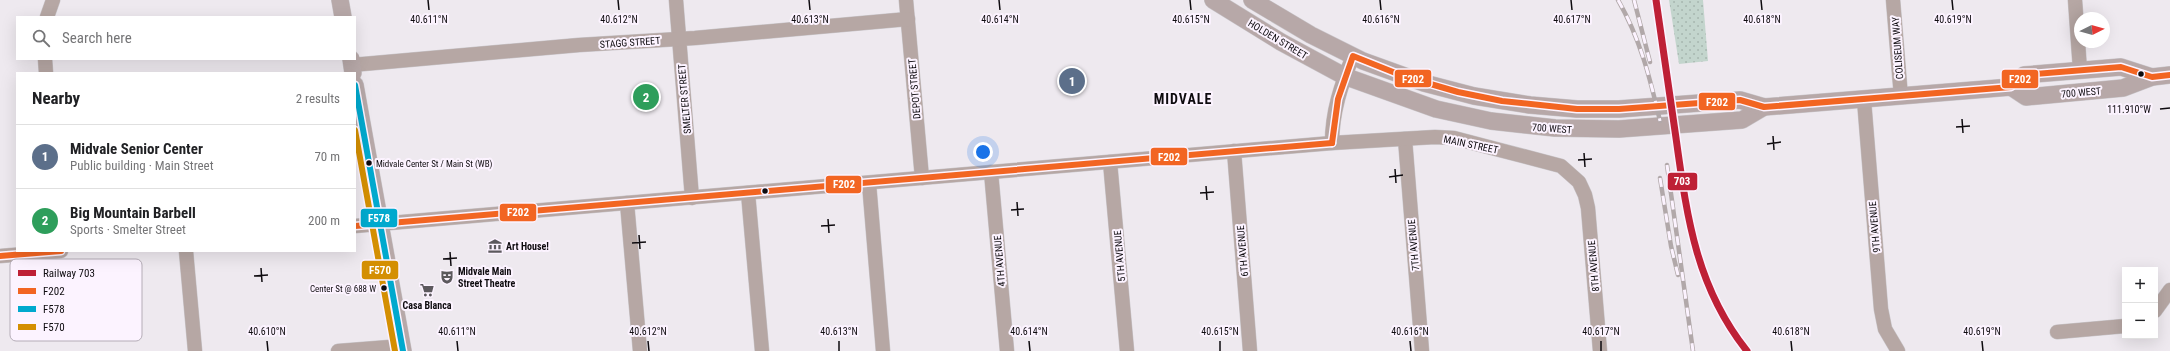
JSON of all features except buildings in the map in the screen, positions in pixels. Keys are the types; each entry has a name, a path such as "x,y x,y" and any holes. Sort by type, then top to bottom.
{"main road":[{"path":"340,0 343,16"},
{"name":"HOLDEN STREET","path":"1213,0 1281,42 1344,76"},
{"name":"HOLDEN STREET","path":"1252,0 1310,35 1353,56"},
{"name":"700 WEST","path":"1353,56 1424,83 1474,96 1530,105 1577,109 1619,109 1740,100 1764,107 1864,100 2011,87 2024,75 2121,67 2152,77"},
{"name":"700 WEST","path":"2011,87 2026,97 2123,88 2152,77 2170,75"},
{"name":"700 WEST","path":"1344,76 1436,109 1491,121 1535,127 1612,129 1742,120 1764,107"},
{"path":"356,91 379,224 403,348"}],"street":[{"path":"48,16 53,0"},
{"name":"SMELTER STREET","path":"676,0 692,198"},
{"name":"DEPOT STREET","path":"906,0 922,178"},
{"name":"COLISEUM WAY","path":"1893,0 1901,97"},
{"path":"2075,0 2080,70"},
{"name":"STAGG STREET","path":"352,66 449,56 679,39 908,19"},
{"path":"1332,143 1334,111 1344,76 1353,56"},
{"path":"45,60 46,72"},
{"name":"9TH AVENUE","path":"1864,100 1881,309 1886,328 1898,351"},
{"name":"MAIN STREET","path":"356,226 1234,151 1435,137 1454,138 1561,166 1579,182"},
{"name":"7TH AVENUE","path":"1405,139 1422,351"},
{"name":"6TH AVENUE","path":"1234,151 1250,351"},
{"name":"5TH AVENUE","path":"1110,162 1127,351"},
{"name":"4TH AVENUE","path":"991,172 1007,351"},
{"name":"8TH AVENUE","path":"1579,182 1585,195 1588,208 1600,351"},
{"path":"869,183 883,351"},
{"path":"748,193 762,351"},
{"path":"627,203 640,351"},
{"path":"0,256 49,252"},
{"path":"186,252 195,351"},
{"path":"2158,307 2170,290"},
{"path":"2057,332 2122,326"},
{"path":"338,351 403,348"}],"shaded area":[{"path":"1669,0 1703,0 1708,61 1679,64"}],"railway":[{"path":"1618,0 1626,14 1644,59 1660,121"},
{"path":"1634,0 1650,62"},
{"path":"1667,165 1693,351"},
{"path":"1660,178 1671,246 1678,275"}],"rail line":[{"name":"703","path":"1656,0 1685,196 1696,250 1716,302 1730,327 1747,351"}],"transit line":[{"name":"F202","path":"1332,143 1338,99 1353,56 1403,76 1458,92 1502,101 1577,109 1619,109 1740,100 1764,107 2011,87 2024,75 2121,67 2152,77 2170,75"},
{"name":"F578","path":"356,91 403,351"},
{"name":"F570","path":"356,136 395,351"},
{"name":"F202","path":"356,226 1332,143"},
{"name":"F202","path":"0,256 49,252"}],"place":[{"name":"Midvale Senior Center","path":"1072,81"},
{"name":"Big Mountain Barbell","path":"646,97"},
{"name":"Midvale Center St / Main St (WB)","path":"369,163"},
{"name":"Art House!","path":"495,246"},
{"name":"Midvale Main Street Theatre","path":"447,277"},
{"name":"Center St @ 688 W","path":"384,288"},
{"name":"Casa Blanca","path":"427,290"}],"district":[{"name":"MIDVALE","path":"1183,99"}]}
